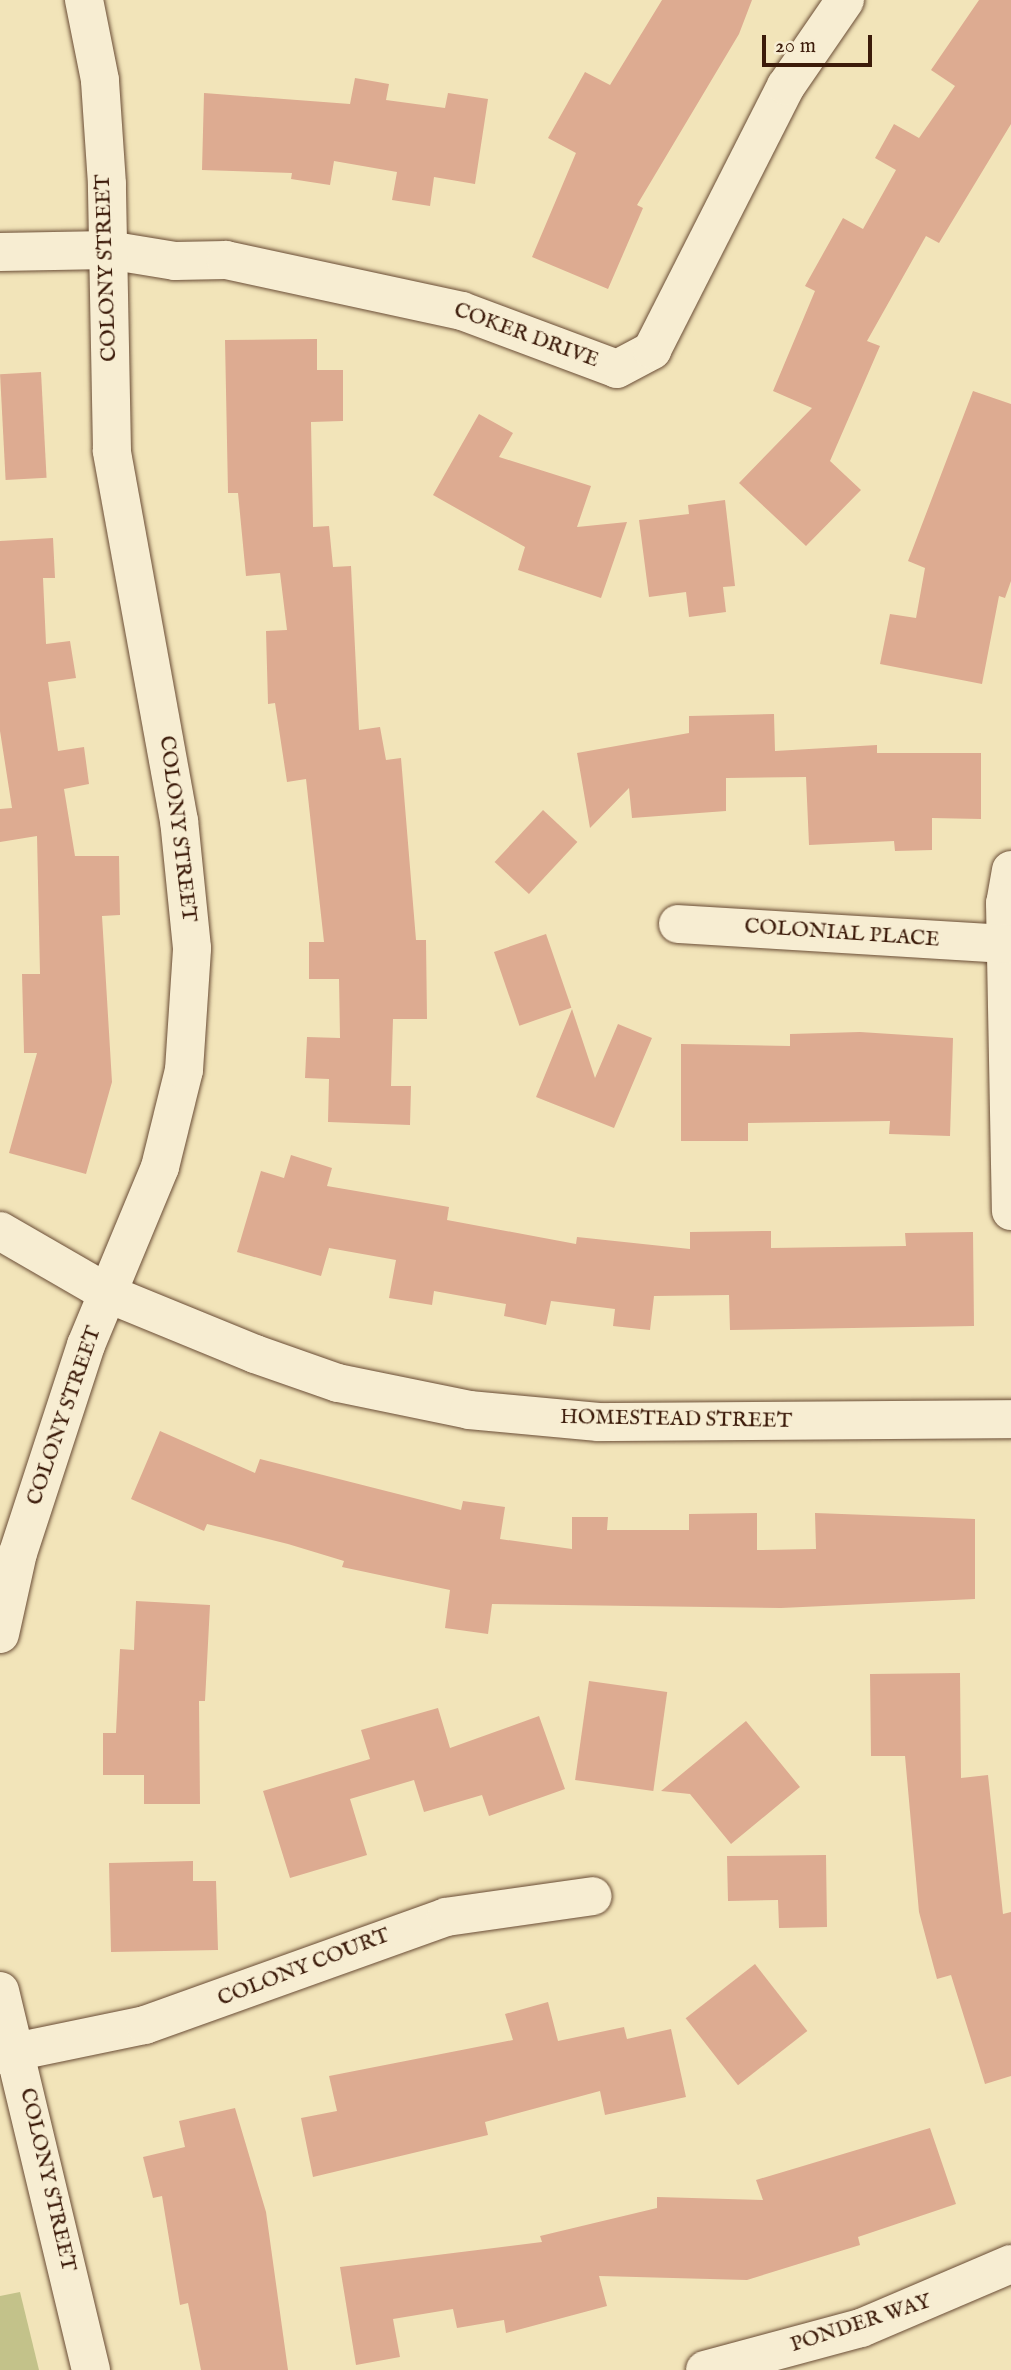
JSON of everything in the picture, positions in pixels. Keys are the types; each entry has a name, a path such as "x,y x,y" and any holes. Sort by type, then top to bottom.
{"street":[{"name":"COLONY STREET","path":"0,1634 18,1553 65,1410 160,1167 184,1070 192,948 180,821 112,451 108,250 100,80 84,0"},
{"name":"COKER DRIVE","path":"0,252 108,250 175,261 226,260 462,311 617,369 652,350 786,86 845,0"},
{"path":"1011,870 1007,944 1011,1211"},
{"name":"COLONIAL PLACE","path":"678,924 1007,944"},
{"name":"HOMESTEAD STREET","path":"0,1231 111,1295 338,1383 469,1410 598,1422 1011,1419"},
{"name":"COLONY COURT","path":"8,2053 145,2025 446,1917 593,1896"},
{"name":"COLONY STREET","path":"0,1991 8,2053 91,2370"},
{"name":"PONDER WAY","path":"705,2370 861,2328 1011,2264"}],"shaded area":[{"path":"20,2292 39,2370 0,2370 0,2296"}],"building":[{"path":"662,0 752,0 739,34 637,205 643,208 608,289 532,257 576,153 548,138 585,72 610,85"},
{"path":"979,0 1011,0 1011,124 939,243 926,236 867,341 880,346 830,461 861,490 806,546 739,483 812,408 773,391 815,291 805,286 843,218 863,229 896,170 875,158 894,124 919,138 955,86 931,70"},
{"path":"355,78 389,84 386,100 445,108 448,93 488,99 475,184 434,177 430,206 392,200 397,172 334,161 330,185 291,179 292,173 202,170 204,93 350,104"},
{"path":"317,339 317,370 343,370 343,421 311,422 313,527 329,526 333,567 351,566 359,730 380,727 386,760 401,758 416,940 426,940 427,1019 393,1019 391,1086 411,1086 410,1125 328,1122 329,1079 305,1078 307,1037 340,1038 339,979 309,979 309,942 324,942 306,779 287,782 275,703 268,704 266,631 287,630 280,573 246,576 238,493 228,493 225,340"},
{"path":"41,372 47,478 6,480 0,374"},
{"path":"973,391 1011,404 1011,581 1005,598 999,596 982,684 880,664 890,614 916,618 925,568 908,561"},
{"path":"479,414 513,433 499,457 591,486 577,527 627,522 601,598 518,570 525,547 433,495"},
{"path":"725,500 735,586 723,587 726,612 689,617 686,592 649,597 639,520 689,514 688,505"},
{"path":"53,538 55,578 43,578 46,644 70,641 76,678 48,682 58,751 84,747 89,784 64,789 75,856 119,856 120,915 102,916 112,1082 86,1174 9,1153 37,1053 24,1053 22,974 40,974 37,836 0,842 0,809 12,808 0,731 0,541"},
{"path":"774,714 775,751 877,745 877,753 981,753 981,819 932,818 932,850 895,851 894,841 809,845 806,777 726,778 726,811 632,818 629,788 590,828 577,753 689,733 689,716"},
{"path":"543,810 577,842 529,894 495,862"},
{"path":"546,934 571,1008 519,1026 494,952"},
{"path":"572,1009 595,1078 618,1024 652,1038 614,1128 536,1097"},
{"path":"860,1032 953,1038 950,1136 889,1134 890,1121 748,1123 748,1141 681,1141 681,1044 790,1046 790,1034"},
{"path":"291,1155 332,1168 327,1186 449,1207 447,1220 576,1244 577,1237 690,1249 690,1232 771,1231 771,1248 906,1246 905,1233 973,1232 974,1326 730,1330 729,1295 654,1296 650,1330 613,1326 615,1309 551,1301 546,1325 504,1316 506,1304 434,1291 432,1305 389,1298 396,1260 329,1248 321,1276 237,1252 261,1171 284,1178"},
{"path":"160,1431 255,1473 260,1459 461,1510 463,1501 505,1507 500,1539 572,1549 572,1517 608,1517 607,1530 689,1530 689,1514 757,1513 757,1550 816,1549 815,1513 975,1519 975,1599 781,1608 492,1604 488,1634 445,1628 450,1590 342,1567 344,1561 207,1524 204,1531 131,1499"},
{"path":"136,1601 210,1605 205,1701 199,1701 200,1804 144,1804 144,1775 103,1775 103,1733 116,1733 120,1649 134,1650"},
{"path":"960,1673 961,1778 988,1775 1003,1914 1011,1912 1011,2076 985,2084 951,1975 937,1979 919,1912 905,1756 871,1756 870,1674"},
{"path":"589,1681 667,1692 653,1791 575,1780"},
{"path":"438,1708 450,1748 539,1716 565,1789 489,1816 482,1795 424,1812 414,1780 350,1799 367,1855 290,1878 263,1791 370,1759 361,1730"},
{"path":"746,1721 800,1787 731,1844 690,1794 661,1791"},
{"path":"826,1855 827,1927 779,1928 778,1900 728,1901 727,1856"},
{"path":"193,1861 193,1881 216,1881 218,1950 111,1952 109,1863"},
{"path":"755,1964 807,2031 738,2085 686,2018"},
{"path":"548,2002 558,2041 624,2027 627,2039 671,2029 686,2097 605,2115 600,2091 485,2122 488,2135 313,2177 301,2118 337,2111 329,2076 513,2040 505,2014"},
{"path":"235,2108 266,2212 288,2370 201,2370 188,2303 180,2305 162,2196 153,2198 143,2157 185,2147 179,2121"},
{"path":"930,2128 956,2204 858,2237 860,2245 747,2280 599,2276 607,2306 506,2333 504,2320 457,2328 453,2309 393,2319 400,2357 356,2365 340,2267 542,2242 540,2236 657,2208 657,2197 763,2200 756,2180"}]}
